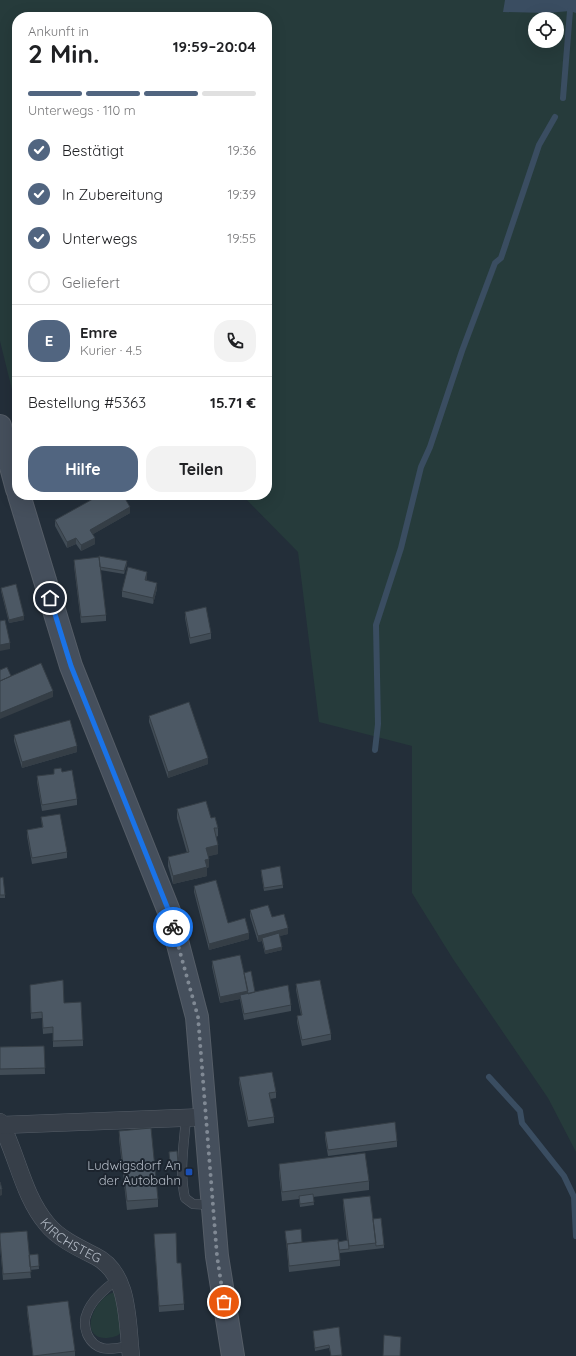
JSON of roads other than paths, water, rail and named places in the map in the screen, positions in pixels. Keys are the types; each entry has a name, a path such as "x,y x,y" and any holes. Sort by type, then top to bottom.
{"street":[{"path":"0,426 12,470"},
{"path":"21,500 71,666 170,914 198,1017 196,1117 214,1205 217,1256 232,1356"},
{"path":"1,1124 196,1117"},
{"name":"KIRCHSTEG","path":"1,1124 36,1209 48,1226 68,1241 96,1256 108,1265 118,1279 124,1292 131,1351"}],"lane":[{"path":"196,1117 183,1153 185,1198 193,1204 214,1205"},
{"path":"118,1279 101,1294 87,1312 85,1321 86,1332 95,1346 104,1349 131,1351"}],"water":[{"path":"505,0 576,0 576,13 570,11 503,12"}],"waterway":[{"path":"563,98 570,11"},
{"path":"375,750 378,724 376,625 401,548 421,467 430,447 462,351 495,263 501,258 539,145 555,117"},
{"path":"489,1077 520,1111 522,1123 564,1176 574,1197 576,1236"}],"place":[{"name":"Ludwigsdorf An der Autobahn","path":"189,1172"}]}
